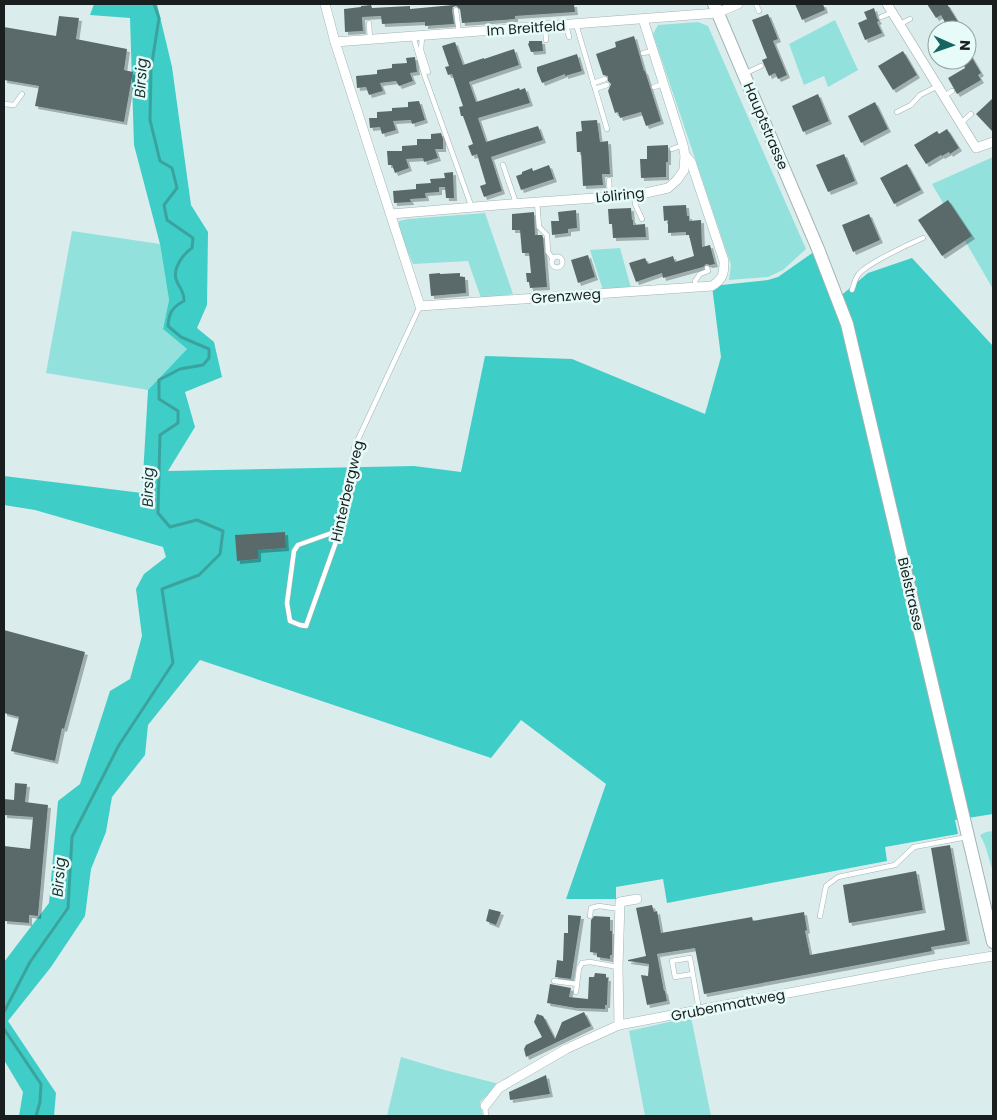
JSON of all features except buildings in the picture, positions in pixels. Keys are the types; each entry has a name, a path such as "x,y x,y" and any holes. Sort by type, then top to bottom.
{"main road":[{"name":"Hauptstrasse","path":"716,9 818,249"},
{"name":"Bielstrasse","path":"818,249 847,324 993,942"}],"street":[{"path":"324,4 420,306"},
{"name":"Im Breitfeld","path":"335,42 370,40 389,34 459,33 643,19 716,9 738,4"},
{"path":"887,4 929,63 938,86 948,94 961,123 976,148 993,142"},
{"name":"Löliring","path":"390,214 610,198 637,195 668,188 684,170 685,155 643,19"},
{"name":"Grenzweg","path":"420,306 654,286 684,284 696,287 712,286 722,276 724,261 692,162 685,155"},
{"path":"618,1025 620,902 637,900"},
{"name":"Grubenmattweg","path":"485,1106 499,1088 555,1051 588,1035 618,1025 993,956"}],"lane":[{"path":"756,4 759,11"},
{"path":"456,10 459,33"},
{"path":"881,17 893,12"},
{"path":"900,24 910,19"},
{"path":"369,23 370,40"},
{"path":"576,24 607,129"},
{"path":"566,25 569,37"},
{"path":"545,27 546,40"},
{"path":"416,34 428,72"},
{"path":"416,34 425,76 472,208"},
{"path":"644,54 653,50"},
{"path":"744,74 761,66"},
{"path":"593,83 605,79"},
{"path":"654,87 663,84"},
{"path":"595,89 607,85"},
{"path":"897,112 911,105 920,96 938,86"},
{"path":"4,104 14,105 22,94"},
{"path":"961,123 971,114"},
{"path":"672,149 683,145"},
{"path":"503,165 516,204"},
{"path":"609,180 610,198"},
{"path":"637,195 635,204 642,219"},
{"path":"537,202 539,227 547,236 548,252 553,259"},
{"path":"852,290 858,275 867,267 924,238"},
{"path":"696,287 695,280 700,274 708,272 707,268"},
{"name":"Hinterbergweg","path":"340,530 298,545 294,551 287,603 290,621 306,626 342,525 354,448 420,306"},
{"path":"820,916 826,886 838,877 895,865 914,847 968,837"},
{"path":"590,916 591,908 599,906 620,909"},
{"path":"692,974 675,977 672,961 690,958 699,1010"},
{"path":"576,992 579,968 582,963 590,962 618,967"},
{"path":"554,981 577,984"},
{"path":"485,1106 486,1116"}],"shaded area":[{"path":"94,4 157,4 172,67 191,205 208,232 207,305 197,328 214,342 222,377 185,392 195,427 168,471 414,466 461,472 485,356 572,359 705,414 721,357 712,286 768,280 778,277 818,249 838,298 868,273 912,258 993,346 993,814 955,820 958,834 885,847 887,861 667,903 663,879 616,887 616,899 566,899 606,784 521,720 491,758 200,660 148,725 145,755 112,797 106,832 91,869 85,916 51,967 8,1021 56,1093 54,1116 19,1116 23,1092 4,1060 4,962 49,903 58,801 80,784 110,691 130,679 142,636 136,589 144,574 166,557 163,547 35,510 4,505 4,476 142,493 148,390 187,349 163,329 169,300 160,244 134,145 130,18 90,15"},
{"path":"835,20 858,70 828,87 824,76 804,85 789,44"},
{"path":"698,22 708,26 806,249 783,270 768,277 729,280 731,265 653,34 658,25"},
{"path":"993,157 993,289 932,184"},
{"path":"485,213 513,294 481,298 468,261 413,264 398,229 399,221 408,219"},
{"path":"72,231 160,244 169,300 163,329 187,349 148,390 46,373"},
{"path":"620,248 631,288 603,290 590,250"},
{"path":"993,831 993,872 980,835"},
{"path":"691,1017 711,1116 645,1116 629,1031"},
{"path":"401,1057 499,1084 480,1102 483,1116 387,1116"}],"waterway":[{"name":"Birsig","path":"4,1012 30,962 68,908 72,837 119,745 173,663 162,589 199,575 220,554 223,531 197,520 170,527 158,513 160,435 178,423 178,411 159,399 159,380 180,369 203,365 209,358 209,349 181,337 168,326 172,311 184,301 175,275 177,266 182,258 192,248 193,238 167,220 164,205 177,188 172,168 160,161 150,120 151,69 159,18 154,4"},
{"name":"Birsig","path":"4,1029 41,1084 40,1102 36,1116"}]}
